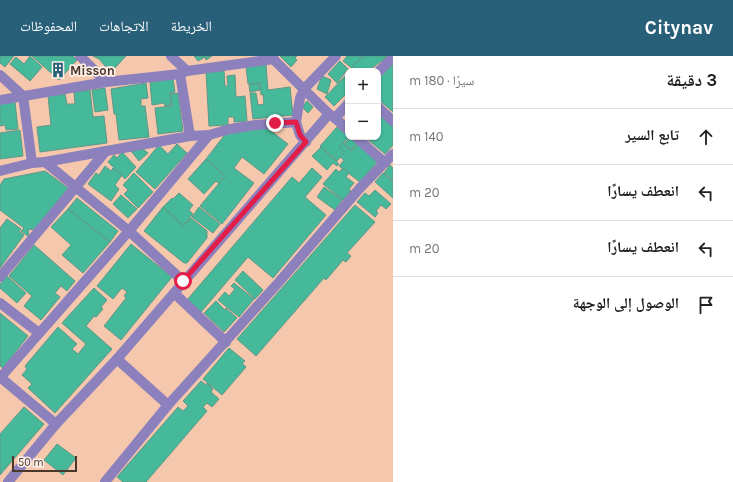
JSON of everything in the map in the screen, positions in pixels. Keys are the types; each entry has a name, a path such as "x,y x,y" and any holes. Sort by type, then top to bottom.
{"street":[{"path":"80,56 106,82"},
{"path":"171,56 183,72 190,136"},
{"path":"306,142 300,135 296,122 300,98 304,89 333,57"},
{"path":"0,100 106,82 272,58 345,127"},
{"path":"381,69 393,58"},
{"path":"0,75 23,96 32,163"},
{"path":"8,482 56,424 117,359 183,281 306,142 332,116 345,106"},
{"path":"381,110 393,122"},
{"path":"2,172 32,163 190,136 209,135 230,129 275,123 296,122"},
{"path":"56,424 0,378 129,231 209,135"},
{"path":"359,140 385,162"},
{"path":"0,277 106,151"},
{"path":"105,482 168,405 226,342 360,188 393,154"},
{"path":"44,162 129,231 183,281"},
{"path":"174,293 226,342"},
{"path":"0,303 39,333"},
{"path":"117,359 168,405"}],"building":[{"path":"0,56 14,56 5,67 0,63"},
{"path":"30,56 42,67 30,81 10,64 16,57 24,64"},
{"name":"Misson","path":"32,56 73,56 77,60 59,80"},
{"path":"93,56 126,56 113,70 105,66 99,59"},
{"path":"194,56 212,56 206,60 205,57 198,61"},
{"path":"280,56 297,56 295,58 297,60 291,67"},
{"path":"347,56 364,56 354,68 343,61"},
{"path":"365,56 387,57 372,68 354,68 352,66"},
{"path":"340,61 347,68 345,68 345,73 337,83 328,74"},
{"path":"393,63 393,112 381,102 381,76"},
{"path":"266,65 268,90 290,87 293,115 253,119 250,93 256,93 258,105 264,104 263,94 261,95 260,83 248,84 246,67"},
{"path":"224,71 225,86 228,86 227,76 235,75 236,97 245,96 247,121 234,122 234,117 228,117 228,125 209,126 206,72"},
{"path":"322,76 331,80 327,94 317,89"},
{"path":"345,76 345,95 334,106 325,97"},
{"path":"173,79 175,92 170,93 171,105 165,106 164,103 152,105 150,82"},
{"path":"146,83 148,98 141,99 141,106 145,106 149,137 119,140 111,89"},
{"path":"259,83 260,90 250,92 249,85"},
{"path":"105,88 108,110 95,112 92,90"},
{"path":"90,90 93,117 104,116 107,143 40,152 37,127 51,125 48,96 65,94 67,104 75,104 74,92"},
{"path":"178,93 183,131 158,134 155,108 172,106 170,94"},
{"path":"307,101 313,107 308,113 302,107"},
{"path":"15,102 18,129 6,130 5,125 0,126 0,104"},
{"path":"381,116 393,127 393,145 385,154 369,140 381,140"},
{"path":"337,127 345,134 345,140 346,140 340,147 345,152 337,161 320,146"},
{"path":"267,128 288,144 264,174 242,157 234,168 254,183 222,224 200,206 225,176 206,159 227,132"},
{"path":"20,130 23,156 0,159 0,133"},
{"path":"348,140 353,140 357,143 351,150 344,144"},
{"path":"343,143 351,151 357,144 378,161 360,182 339,166 344,160 340,157 345,152 339,147"},
{"path":"177,144 187,153 155,189 136,172 159,145 168,154"},
{"path":"321,147 339,164 337,166 333,163 327,170 312,156"},
{"path":"143,149 148,153 139,161 131,151"},
{"path":"122,152 136,167 125,179 108,162 114,155 117,158"},
{"path":"206,159 225,176 219,184 216,181 204,194 188,179"},
{"path":"390,165 393,168 393,181 384,173"},
{"path":"105,166 111,171 113,168 122,175 115,185 119,189 111,201 88,184 96,173 99,175"},
{"path":"312,168 322,177 305,197 326,215 273,278 248,257 201,312 187,300 292,177 299,183"},
{"path":"343,168 349,173 346,177 354,183 349,189 351,191 343,200 323,184 336,169 339,172"},
{"path":"45,171 68,188 39,225 40,228 28,230 29,237 21,231 24,228 0,210 0,185 4,179"},
{"path":"134,173 153,192 138,208 124,194 128,190 123,185"},
{"path":"383,173 393,182 393,198 375,182"},
{"path":"324,187 342,200 335,210 317,197"},
{"path":"375,190 391,204 386,209 381,205 376,211 378,213 375,217 357,202 365,193 369,196"},
{"path":"179,193 193,205 189,210 193,214 183,226 163,207"},
{"path":"121,195 137,209 128,218 113,204"},
{"path":"77,198 118,231 110,242 68,209"},
{"path":"355,205 375,222 347,253 351,256 346,262 343,260 326,280 324,278 256,356 237,339"},
{"path":"163,207 183,226 191,218 207,231 207,238 187,263 184,263 144,231"},
{"path":"199,207 220,224 213,233 192,217"},
{"path":"68,209 110,242 83,273 62,255 71,245 51,227"},
{"path":"7,219 21,229 19,231 24,235 0,268 0,228"},
{"path":"131,244 172,277 121,340 104,326 126,298 124,296 127,292 122,288 113,299 97,286"},
{"path":"34,245 75,281 67,291 61,286 55,293 60,297 41,320 24,306 32,296 9,276"},
{"path":"243,271 263,290 255,299 235,280"},
{"path":"7,276 26,293 17,303 0,288 0,284"},
{"path":"234,283 254,299 239,317 218,300 225,292 229,296 235,289 231,286"},
{"path":"94,288 107,300 101,307 103,309 96,317 94,316 86,326 112,349 55,413 28,388 32,384 22,375 27,369 25,366 58,327 77,344 72,349 78,354 86,344 62,323"},
{"path":"216,301 225,310 226,308 237,318 224,332 204,313"},
{"path":"0,313 28,336 3,368 0,366"},
{"path":"229,348 245,361 242,363 246,367 222,395 203,379"},
{"path":"201,381 206,385 207,383 213,389 211,392 219,399 212,407 207,403 203,407 207,411 146,482 123,482 117,477 178,407 183,411 188,406 183,401"},
{"path":"24,407 44,424 0,475 0,434"},
{"path":"57,444 76,458 63,475 44,460"}],"place":[{"name":"Misson","path":"58,70"}],"route":[{"path":"183,281 306,142 300,135 296,122 275,123"}]}
